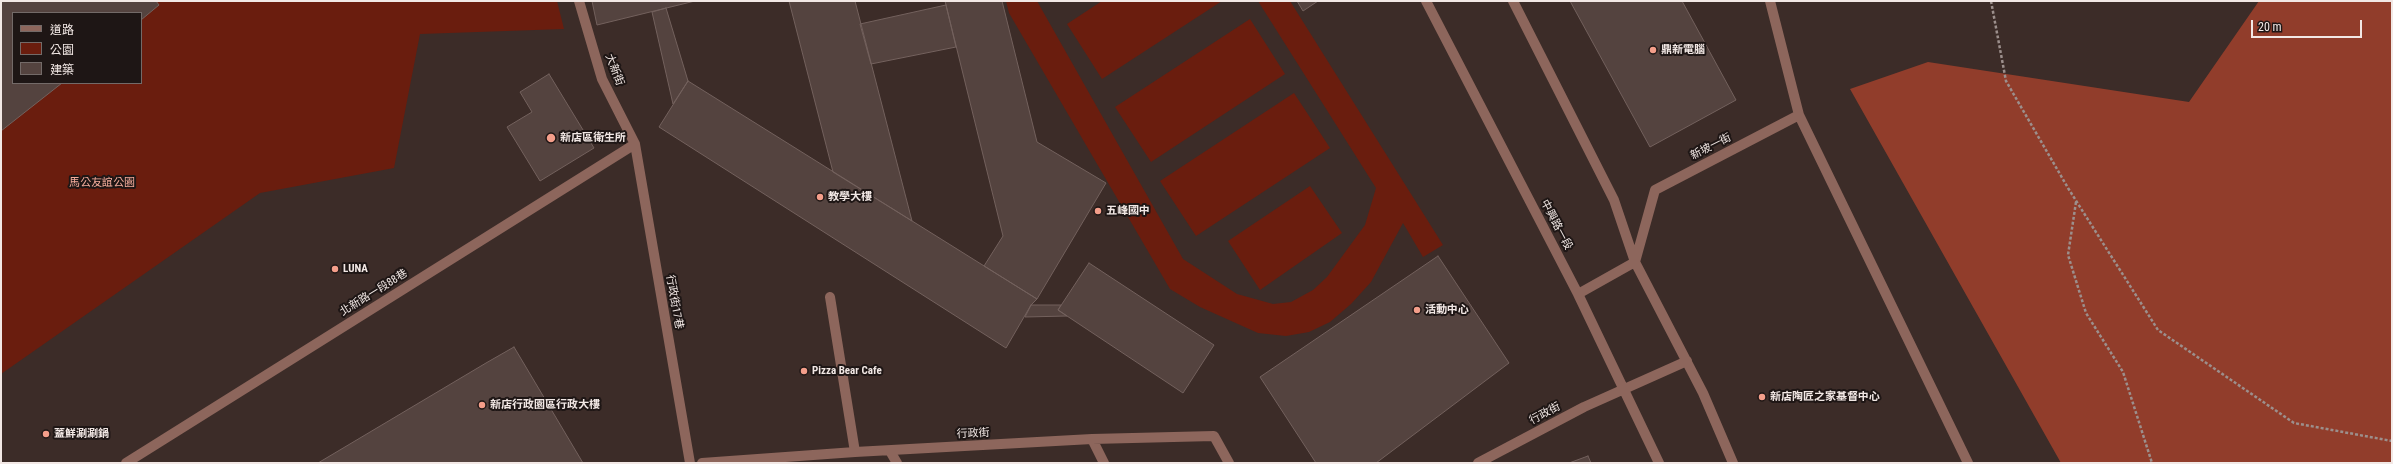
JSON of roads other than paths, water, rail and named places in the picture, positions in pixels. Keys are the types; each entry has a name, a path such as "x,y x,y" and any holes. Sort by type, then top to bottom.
{"street":[{"name":"大新街","path":"579,1 602,79 635,144"},
{"name":"中興路一段","path":"1426,1 1578,294 1625,388 1659,463"},
{"path":"1513,1 1614,200 1636,262 1687,361 1733,463"},
{"path":"1770,1 1799,115 1968,463"},
{"name":"新坡一街","path":"1636,262 1655,190 1799,115"},
{"name":"北新路一段88巷","path":"126,463 635,144"},
{"name":"行政街17巷","path":"635,144 690,463"},
{"path":"1578,294 1636,262"},
{"path":"830,297 855,452"},
{"name":"行政街","path":"1478,463 1584,407 1687,361"},
{"name":"行政街","path":"702,463 855,452 1092,439 1214,436 1229,463"},
{"path":"1092,439 1104,463"},
{"path":"890,450 896,463"}],"place":[{"name":"鼎新電腦","path":"1653,50"},
{"name":"新店區衛生所","path":"551,138"},
{"name":"教學大樓","path":"820,197"},
{"name":"五峰國中","path":"1098,211"},
{"name":"LUNA","path":"335,269"},
{"name":"活動中心","path":"1417,310"},
{"name":"Pizza Bear Cafe","path":"804,371"},
{"name":"新店陶匠之家基督中心","path":"1762,397"},
{"name":"新店行政園區行政大樓","path":"482,405"},
{"name":"蓋鮮涮涮鍋","path":"46,434"}],"park label":[{"name":"馬公友誼公園","path":"102,183"}]}
